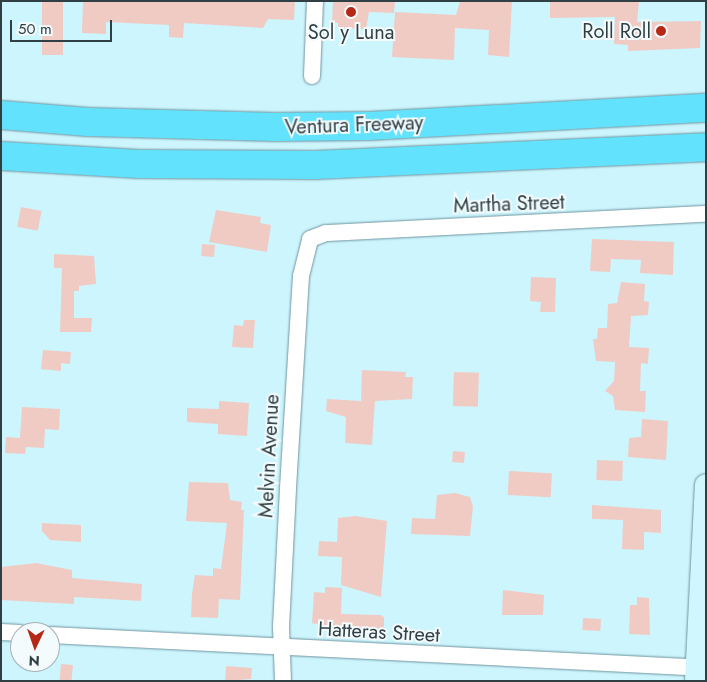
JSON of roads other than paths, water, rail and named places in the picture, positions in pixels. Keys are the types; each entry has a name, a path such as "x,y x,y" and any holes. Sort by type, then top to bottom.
{"highway":[{"name":"Ventura Freeway","path":"1,116 88,122 276,127 369,126 698,108"},
{"name":"Ventura Freeway","path":"1,156 139,164 315,165 699,147"}],"main road":[{"path":"699,673 706,485"}],"street":[{"path":"312,76 315,1"},
{"name":"Martha Street","path":"314,236 706,214"},
{"name":"Melvin Avenue","path":"283,681 282,597 301,276 308,244 314,236"},
{"name":"Hatteras Street","path":"60,636 699,673"}],"place":[{"name":"Sol y Luna","path":"351,12"},
{"name":"Roll Roll","path":"661,31"}]}
